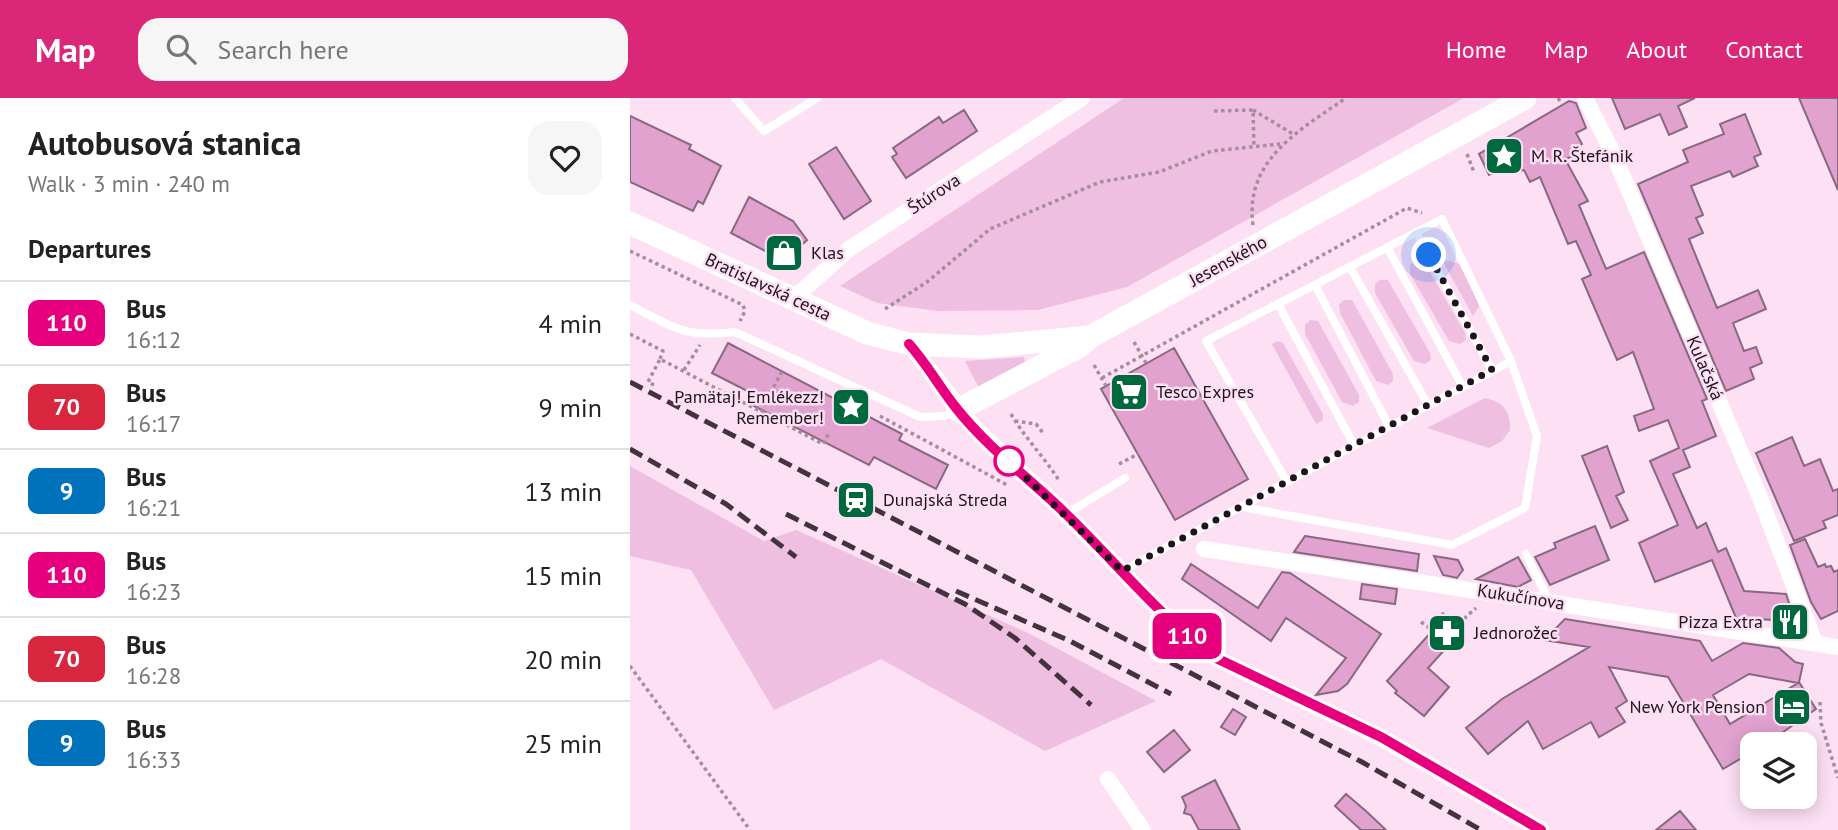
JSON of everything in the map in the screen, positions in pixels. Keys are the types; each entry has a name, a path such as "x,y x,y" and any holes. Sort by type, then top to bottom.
{"street":[{"name":"Štúrova","path":"793,299 849,250 1082,98"},
{"name":"Jesenského","path":"909,344 981,347 1090,337 1525,98"},
{"name":"Kulačská","path":"1586,98 1618,164 1759,495 1815,642"},
{"name":"Bratislavská cesta","path":"630,223 867,332 909,344"},
{"path":"958,410 1078,347 1090,337"},
{"path":"909,344 958,410 1066,514 1171,623 1216,658 1381,737 1541,830"},
{"name":"Kukučínova","path":"1204,549 1838,647"},
{"path":"1108,779 1143,830"}],"lane":[{"path":"735,98 764,131 813,99"},
{"path":"1242,507 1452,545 1525,508 1537,436 1511,361 1442,219 1206,341 1287,482"},
{"path":"1416,232 1492,370"},
{"path":"1387,247 1463,387"},
{"path":"1350,267 1428,405"},
{"path":"1315,285 1389,426"},
{"path":"630,304 686,334 735,332 920,417 944,416 958,410"},
{"path":"1278,304 1354,445"},
{"path":"1122,571 1511,361"},
{"path":"1066,514 1125,478"},
{"path":"1526,554 1549,601"}],"path":[{"path":"1252,222 1251,208 1257,180 1280,144 1346,98"},
{"path":"1214,111 1252,110 1294,135"},
{"path":"1252,110 1254,147"},
{"path":"886,309 927,282 990,229 1100,182 1159,172 1212,151 1280,144"},
{"path":"1467,154 1474,172"},
{"path":"1102,378 1407,208"},
{"path":"630,251 743,305 745,311 735,332"},
{"path":"630,334 663,351 659,367 648,382 653,385"},
{"path":"684,370 706,335"},
{"path":"1134,342 1146,363"},
{"path":"761,412 788,358"},
{"path":"660,359 823,444 829,433"},
{"path":"1094,365 1106,386"},
{"path":"870,410 1018,491"},
{"path":"1011,414 1022,434 1043,454 1066,491"},
{"path":"1015,421 1036,424 1044,434"},
{"path":"1118,465 1138,454"},
{"path":"1422,622 1429,627 1441,613 1458,624 1483,602 1486,591"},
{"path":"630,666 750,830"},
{"path":"1820,702 1822,723 1838,778"}],"shaded area":[{"path":"1124,98 1464,98 1127,287 1038,310 938,311 877,303 840,286"},
{"path":"1415,260 1423,260 1465,333 1466,340 1460,344 1449,341 1410,274 1410,265"},
{"path":"1442,260 1461,264 1479,306 1473,316"},
{"path":"1380,280 1388,280 1430,353 1431,360 1425,364 1414,361 1375,293 1375,284"},
{"path":"1344,300 1352,300 1393,374 1393,381 1388,385 1376,381 1340,313 1339,304"},
{"path":"1310,320 1318,321 1359,395 1359,402 1353,406 1342,402 1305,334 1305,325"},
{"path":"1277,341 1283,343 1323,414 1323,420 1316,424 1272,344"},
{"path":"1024,357 1025,362 980,390 965,361"},
{"path":"1485,398 1505,408 1510,423 1510,430 1502,441 1489,448 1427,428"},
{"path":"630,466 764,541 796,530 1028,633 1156,701 1045,751 881,659 774,710 691,570 630,556"}],"building":[{"path":"1612,98 1695,98 1678,106 1687,127 1669,135 1660,114 1625,129"},
{"path":"1799,98 1838,98 1838,190"},
{"path":"1569,101 1576,103 1586,128 1576,133 1582,144 1578,147 1580,154 1565,159 1588,201 1579,205 1606,269 1644,252 1707,399 1702,401 1716,436 1683,450 1690,467 1673,474 1697,528 1706,523 1718,552 1726,548 1744,591 1786,594 1795,621 1736,618 1712,560 1655,582 1639,543 1678,525 1650,461 1679,448 1668,420 1639,431 1634,416 1654,409 1633,352 1617,360 1582,279 1591,275 1576,241 1568,244 1540,177 1530,182 1524,170 1512,172 1509,165 1489,175 1479,154"},
{"path":"964,110 977,131 906,178 892,157 897,154 893,148 939,117 943,123"},
{"path":"1745,114 1761,154 1754,157 1758,166 1733,177 1730,171 1691,186 1703,215 1696,218 1703,233 1689,239 1717,308 1758,290 1766,309 1733,323 1744,351 1756,347 1762,363 1750,368 1754,379 1726,391 1638,184 1688,162 1683,150 1724,134 1720,124"},
{"path":"630,116 691,145 689,149 721,166 703,204 698,201 693,211 630,182"},
{"path":"836,147 871,201 844,219 809,164"},
{"path":"749,197 793,221 807,240 784,261 731,233"},
{"path":"728,343 902,434 899,440 948,465 936,489 874,457 869,465 754,406 759,397 712,373"},
{"path":"1174,348 1248,479 1175,520 1101,389"},
{"path":"1792,437 1804,466 1820,459 1833,491 1838,489 1838,515 1823,521 1826,528 1794,541 1756,453"},
{"path":"1607,446 1624,492 1616,496 1628,520 1611,528 1582,456"},
{"path":"1595,526 1609,560 1550,585 1535,557 1556,548 1554,543"},
{"path":"1305,536 1419,554 1417,571 1294,552"},
{"path":"1805,539 1818,567 1825,564 1826,567 1831,566 1834,572 1838,570 1838,611 1821,619 1811,602 1790,545"},
{"path":"1434,556 1458,560 1463,570 1457,578 1443,575"},
{"path":"1518,557 1531,580 1518,587 1476,579"},
{"path":"1191,564 1258,608 1282,572 1290,573 1381,634 1347,684 1338,691 1316,695 1346,658 1286,618 1271,641 1182,579"},
{"path":"1362,584 1397,589 1395,604 1360,599"},
{"path":"1565,619 1700,641 1712,661 1743,643 1779,648 1795,662 1803,664 1799,682 1816,709 1783,732 1740,732 1740,759 1723,769 1668,677 1609,667 1627,701 1616,708 1625,722 1599,737 1591,722 1543,749 1528,721 1488,754 1466,728 1502,699 1589,647 1544,640","holes":["1749,674 1798,683 1730,724 1713,695"]},
{"path":"1442,620 1458,635 1428,668 1449,687 1424,716 1395,693 1397,691 1387,681"},
{"path":"1233,709 1246,717 1235,735 1221,727"},
{"path":"1174,730 1190,750 1164,772 1147,752"},
{"path":"1215,780 1240,830 1199,830 1191,815 1184,813 1186,806 1182,797"},
{"path":"1346,794 1386,830 1361,830 1335,806"},
{"path":"1680,811 1696,830 1656,830"}],"railway":[{"path":"630,382 1362,762 1481,830"},
{"path":"630,449 726,504 796,557"},
{"path":"786,514 965,604 1015,638 1091,705"},
{"path":"956,591 1070,641 1171,694"}],"bus line":[{"name":"110","path":"909,344 958,410 976,429 1066,514 1171,623 1197,644 1216,658 1381,737 1541,830"}],"place":[{"name":"M. R. Štefánik","path":"1504,156"},
{"name":"Klas","path":"784,253"},
{"name":"Tesco Expres","path":"1129,392"},
{"name":"Pamätaj! Emlékezz! Remember!","path":"851,407"},
{"name":"Dunajská Streda","path":"856,500"},
{"name":"Pizza Extra","path":"1790,622"},
{"name":"Jednorožec","path":"1447,633"},
{"name":"New York Pension","path":"1792,707"}],"route":[{"path":"1009,461 1122,571 1202,530 1492,370 1429,255"}]}
